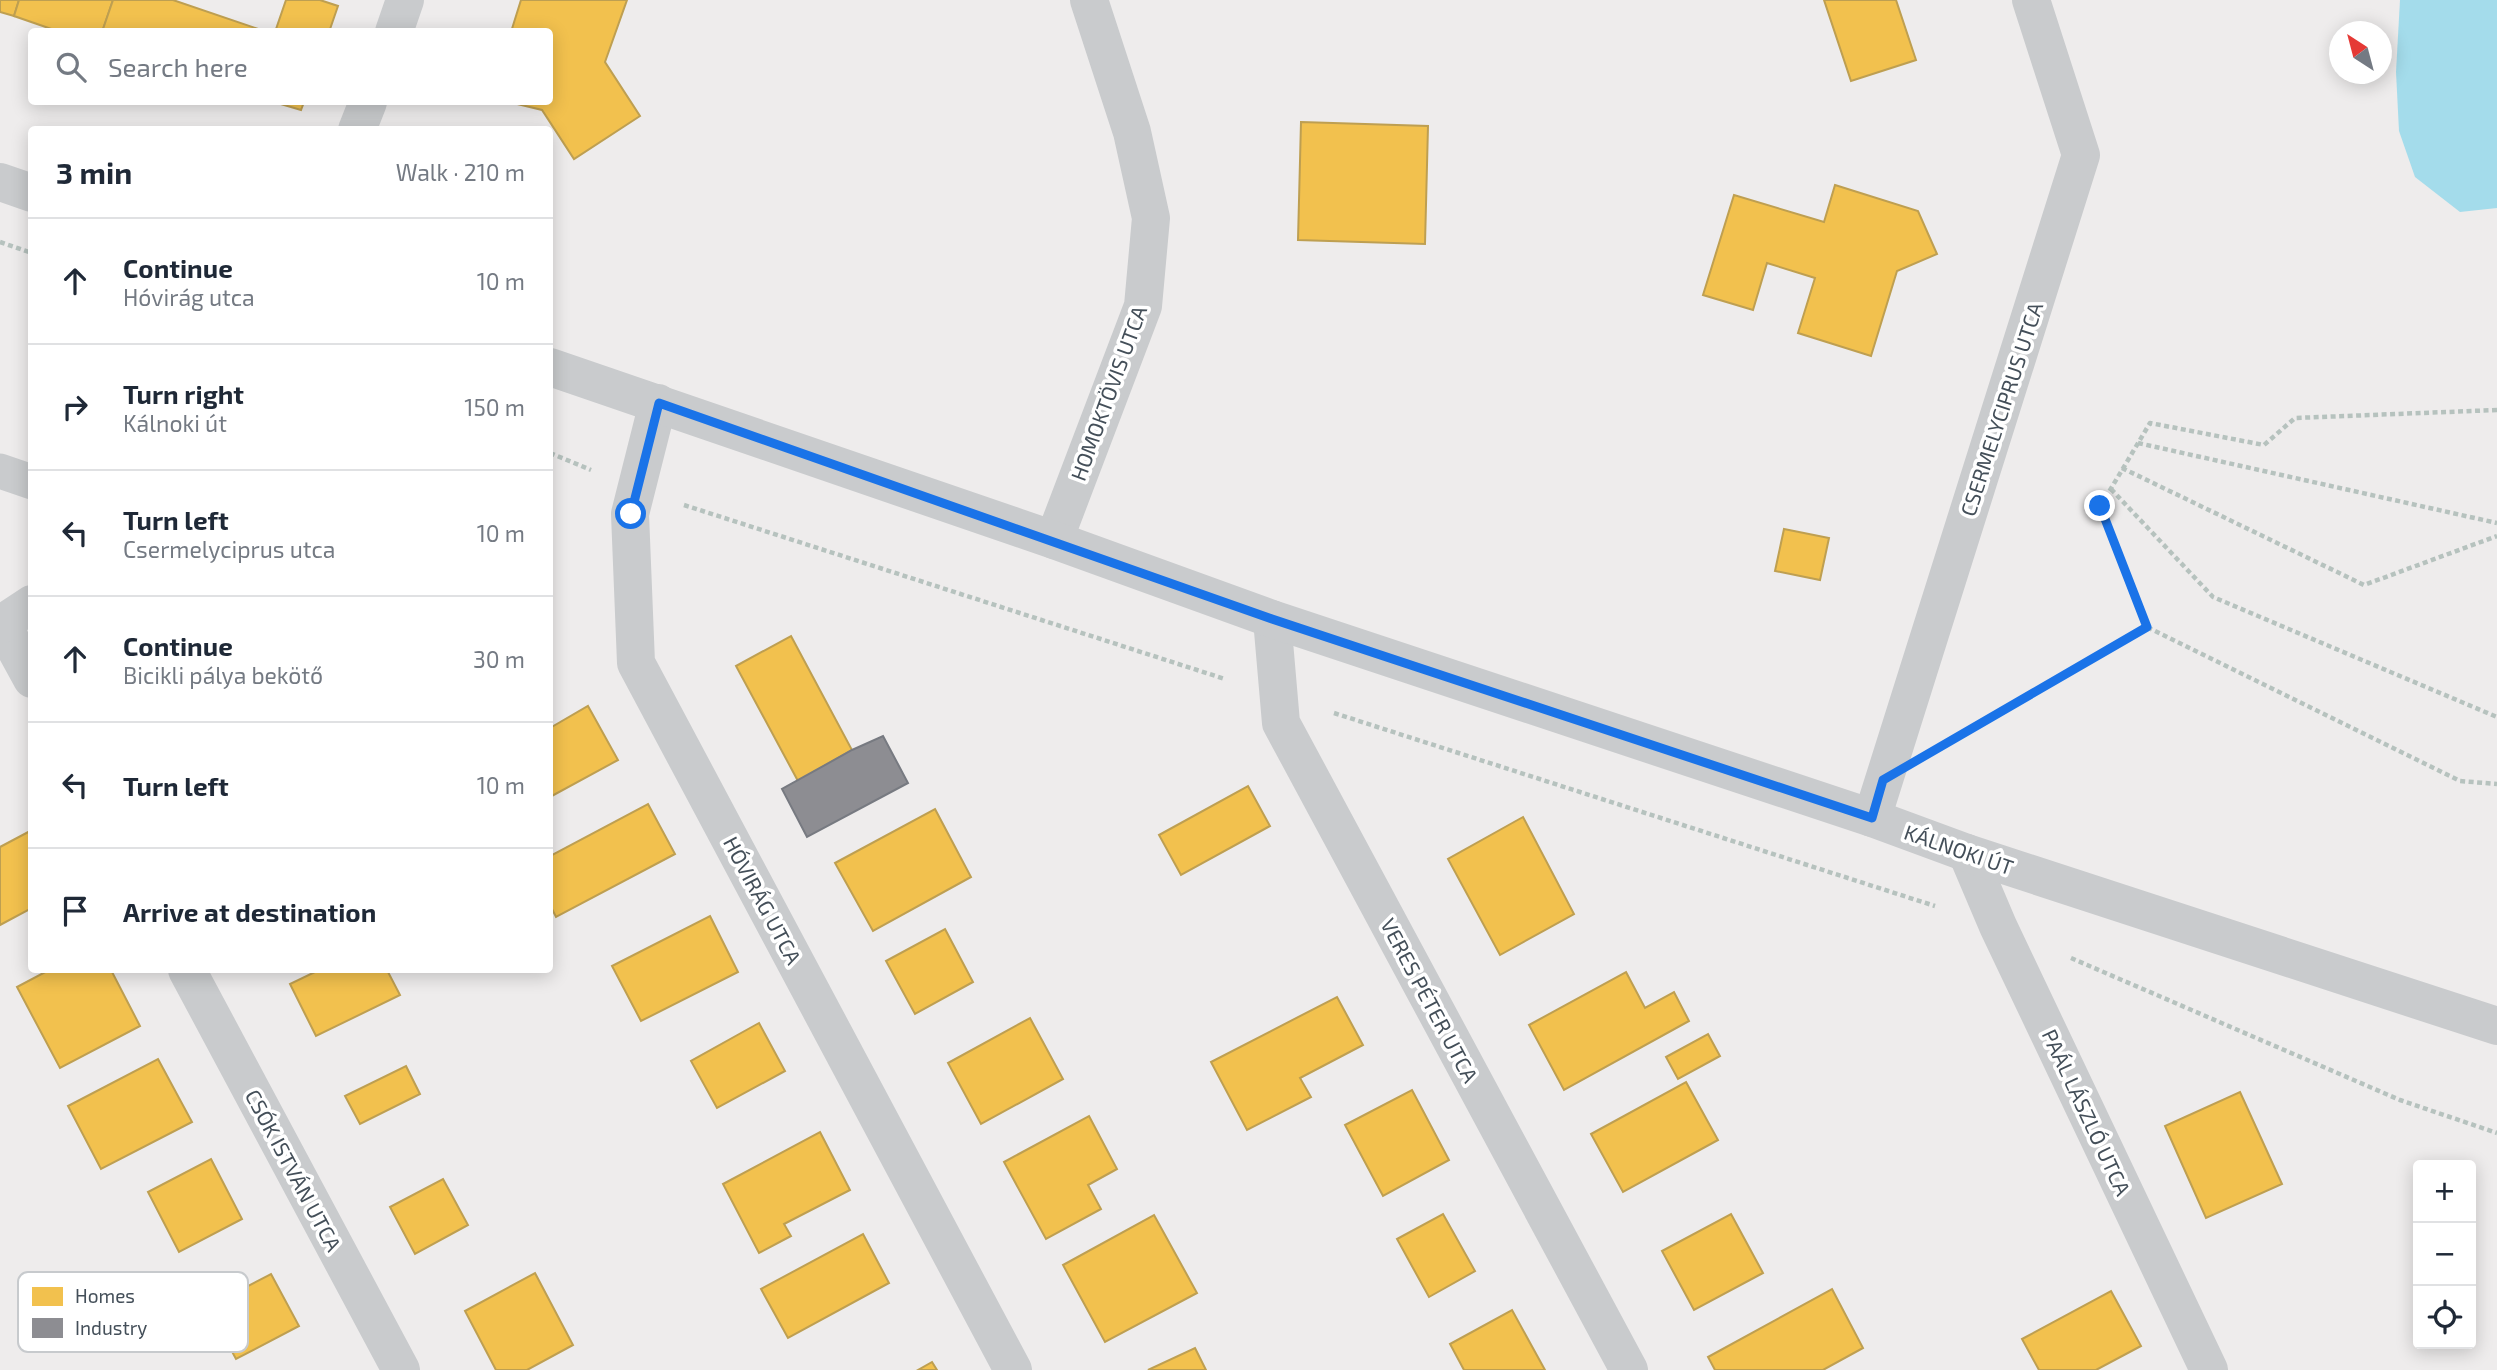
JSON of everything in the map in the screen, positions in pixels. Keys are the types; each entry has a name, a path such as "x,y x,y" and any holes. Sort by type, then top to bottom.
{"street":[{"path":"395,28 405,0"},
{"name":"HOMOKTÖVIS UTCA","path":"1054,540 1143,306 1151,218 1132,132 1089,0"},
{"name":"CSERMELYCIPRUS UTCA","path":"1872,818 2081,155 2031,0"},
{"path":"359,126 367,105"},
{"path":"0,182 28,192"},
{"name":"KÁLNOKI ÚT","path":"553,368 1054,540 1272,619 1872,818 1967,853 2497,1026"},
{"name":"HÓVIRÁG UTCA","path":"659,403 631,514 636,663 1013,1370"},
{"path":"11,617 28,667"},
{"name":"VERES PÉTER UTCA","path":"1272,619 1281,723 1629,1370"},
{"name":"PAÁL LÁSZLÓ UTCA","path":"1967,853 1998,926 2209,1370"},
{"name":"CSÓK ISTVÁN UTCA","path":"189,973 401,1370"}],"lane":[{"path":"0,471 28,481"}],"path":[{"path":"0,242 28,252"},
{"path":"2497,410 2295,418 2264,445 2150,423 2100,506 2147,627 2460,781 2497,784"},
{"path":"2138,443 2497,523"},
{"path":"2122,468 2364,585 2497,536"},
{"path":"2111,489 2213,597 2497,717"},
{"path":"1883,780 2147,627"},
{"path":"1998,926 2400,1100 2497,1133"}],"water":[{"path":"2400,0 2497,0 2497,208 2460,212 2415,177 2399,131 2396,72"}],"building: Homes":[{"path":"0,0 19,0 14,16 0,12"},
{"path":"19,0 113,0 103,28 48,28 14,16"},
{"path":"113,0 173,0 255,28 103,28"},
{"path":"286,0 320,0 338,6 330,28 276,28"},
{"path":"521,0 627,0 605,62 640,116 574,159 542,110 521,105 553,105 553,28 512,28"},
{"path":"1824,0 1896,0 1916,60 1851,81"},
{"path":"284,105 303,105 301,110"},
{"path":"1301,122 1428,126 1425,244 1298,240"},
{"path":"1835,185 1918,211 1937,254 1897,271 1871,356 1798,333 1815,278 1767,263 1753,310 1703,295 1734,195 1824,222"},
{"path":"1784,529 1829,538 1820,580 1775,571"},
{"path":"791,636 852,750 798,781 736,666"},
{"path":"588,706 618,760 553,795 553,726"},
{"path":"1248,786 1270,826 1181,875 1159,835"},
{"path":"648,804 675,854 556,917 553,911 553,854"},
{"path":"935,809 971,877 873,931 835,863"},
{"path":"1523,817 1574,914 1500,955 1448,859"},
{"path":"28,832 28,910 0,925 0,847"},
{"path":"710,916 738,972 641,1021 612,966"},
{"path":"945,929 973,982 915,1014 886,961"},
{"path":"1626,972 1645,1008 1674,992 1689,1021 1564,1090 1529,1025"},
{"path":"43,973 113,973 140,1026 60,1068 17,987"},
{"path":"313,973 389,973 400,995 316,1036 290,984"},
{"path":"1337,997 1363,1045 1300,1078 1311,1097 1247,1130 1211,1062"},
{"path":"1030,1018 1063,1079 981,1124 948,1063"},
{"path":"759,1023 785,1071 717,1108 691,1061"},
{"path":"1708,1034 1720,1056 1678,1079 1666,1057"},
{"path":"158,1059 192,1122 101,1169 68,1106"},
{"path":"406,1066 420,1094 360,1124 345,1096"},
{"path":"1686,1082 1718,1140 1623,1192 1591,1134"},
{"path":"1412,1090 1449,1160 1383,1196 1345,1125"},
{"path":"2240,1092 2282,1184 2206,1218 2165,1126"},
{"path":"1089,1116 1117,1169 1088,1185 1101,1209 1046,1239 1004,1162"},
{"path":"820,1132 850,1190 784,1224 791,1236 759,1253 723,1184"},
{"path":"211,1159 242,1219 179,1252 148,1192"},
{"path":"443,1179 468,1225 415,1254 390,1207"},
{"path":"1443,1214 1475,1271 1429,1297 1397,1239"},
{"path":"1731,1214 1763,1273 1694,1310 1662,1251"},
{"path":"1154,1215 1197,1293 1105,1342 1063,1265"},
{"path":"863,1234 889,1283 788,1338 761,1289"},
{"path":"535,1273 573,1345 527,1370 496,1370 465,1311"},
{"path":"271,1274 299,1326 236,1359 232,1352 248,1352 248,1286"},
{"path":"1832,1289 1863,1348 1823,1370 1715,1370 1708,1357"},
{"path":"2111,1291 2141,1346 2096,1370 2039,1370 2022,1339"},
{"path":"1512,1310 1545,1370 1464,1370 1450,1344"},
{"path":"1195,1348 1206,1370 1148,1370"},
{"path":"932,1362 937,1370 918,1370"}],"building: Industry":[{"path":"883,736 908,783 807,837 782,789"}],"route":[{"path":"631,514 659,403 1272,619 1872,818 1883,780 2147,627 2100,506"}]}
